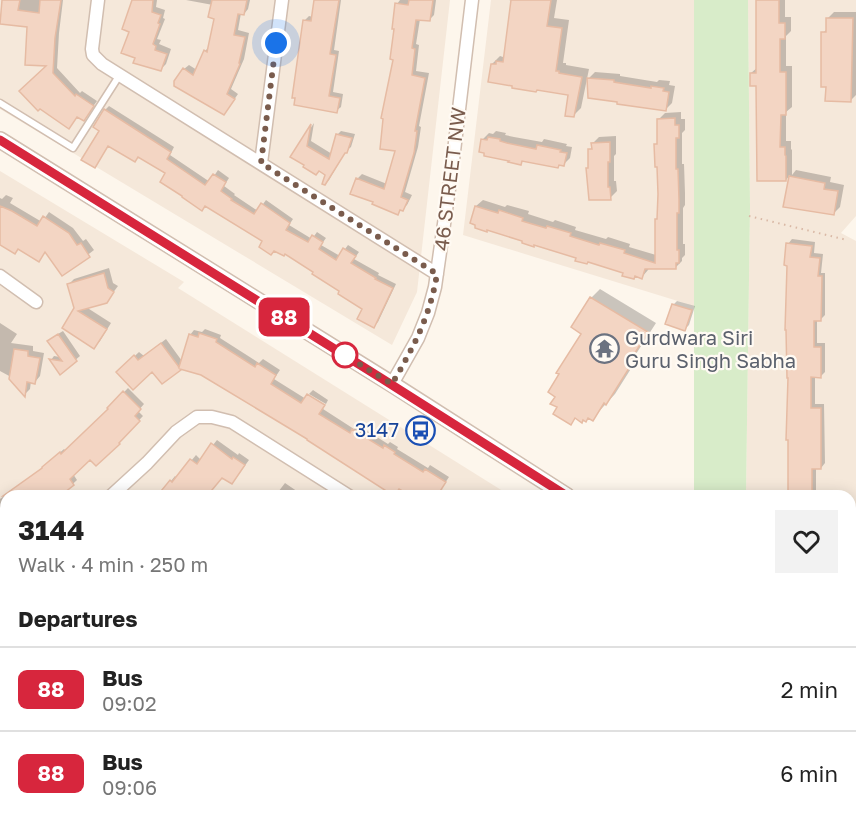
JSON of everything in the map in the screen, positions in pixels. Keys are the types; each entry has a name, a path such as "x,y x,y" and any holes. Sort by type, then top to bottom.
{"street":[{"path":"98,0 92,49 93,55 102,64 437,274"},
{"path":"261,163 282,0"},
{"name":"46 STREET NW","path":"392,384 418,338 432,300 472,0"},
{"path":"0,140 558,490"},
{"path":"0,276 36,302"},
{"path":"118,490 176,432 197,417 212,417 232,422 340,490"}],"lane":[{"path":"0,103 73,148 119,75"}],"path":[{"path":"749,216 847,240"}],"shaded area":[{"path":"0,0 450,0 417,292 392,345 0,109"},
{"path":"491,0 694,0 694,306 463,235"},
{"path":"748,0 856,0 856,216 841,233 856,241 856,490 746,490 750,207"},
{"path":"0,171 184,282 178,288 501,490 0,490"}],"green space":[{"path":"694,0 748,0 750,207 746,490 694,490"}],"building":[{"path":"2,0 20,0 18,10 39,13 40,0 61,0 55,38 53,73 75,96 76,94 94,106 84,121 77,117 69,129 40,109 38,111 19,91 46,66 25,65 27,27 0,24"},
{"path":"132,0 153,0 152,12 161,15 153,44 156,46 155,50 167,54 161,71 133,63 135,58 121,53 129,32 122,29"},
{"path":"212,0 247,0 244,15 238,14 234,35 245,37 240,64 227,94 235,99 224,115 174,86 174,81 183,68 193,75 204,50 207,52 214,19 208,17"},
{"path":"314,0 339,0 330,54 336,55 329,96 340,98 337,113 294,105 295,98 292,98 303,20 311,21"},
{"path":"409,0 433,0 430,21 416,20 412,48 415,49 412,75 425,78 415,131 417,131 414,153 401,197 408,200 403,211 400,210 398,215 372,204 373,202 350,194 356,178 384,189 395,151 380,149 383,119 381,118 393,60 390,59 395,3 408,5"},
{"path":"511,0 551,0 547,26 562,28 556,71 582,77 574,117 565,116 568,95 537,90 536,92 488,82 491,64 496,64 496,61 503,62"},
{"path":"756,0 779,0 779,23 785,23 785,39 780,39 780,72 786,72 786,115 781,115 780,147 785,147 786,181 757,181 756,86 750,86 750,73 756,73"},
{"path":"826,18 853,18 851,102 825,101 826,87 821,87 821,32 826,32"},
{"path":"587,78 664,88 663,91 669,92 666,111 588,98"},
{"path":"104,109 171,152 167,159 205,185 213,174 226,182 221,191 254,214 261,203 290,223 286,230 308,242 312,235 323,242 319,249 336,260 343,248 356,256 351,263 393,288 374,328 357,319 362,309 338,294 339,291 312,274 313,272 285,254 284,256 274,251 271,255 259,247 262,241 205,206 202,211 160,182 165,173 138,157 135,162 108,146 95,168 81,160 99,131 93,127"},
{"path":"675,118 675,125 679,125 679,138 676,138 676,169 678,169 679,200 677,250 679,250 679,263 676,263 676,269 645,269 642,279 635,276 634,279 622,276 623,273 588,262 587,264 575,261 576,258 475,228 475,225 470,223 475,206 498,213 499,210 523,218 522,221 571,233 570,236 599,245 600,243 625,250 624,253 655,263 655,219 657,219 658,194 654,144 657,144 657,119"},
{"path":"311,124 307,146 329,159 336,134 352,138 347,153 325,185 322,184 325,175 319,171 316,175 290,157"},
{"path":"488,137 536,149 537,145 561,150 560,152 567,153 564,166 559,165 558,168 522,161 521,165 484,156 484,153 479,152 481,139 487,140"},
{"path":"610,142 608,187 610,187 611,200 589,200 586,168 588,168 588,149 592,149 591,143"},
{"path":"789,176 825,183 824,189 838,191 834,215 783,207"},
{"path":"0,206 37,226 43,216 69,233 77,245 81,243 90,257 62,276 45,252 39,262 18,249 15,254 0,245"},
{"path":"786,243 812,246 810,257 820,258 818,276 822,276 821,321 814,321 814,347 821,347 821,378 811,377 811,408 821,408 821,469 812,469 812,490 788,490 788,440 786,440 788,378 785,330 787,266 784,265"},
{"path":"104,273 108,288 114,292 107,303 78,311 107,329 94,349 62,328 74,308 67,284"},
{"name":"Gurdwara Siri Guru Singh Sabha","path":"590,297 648,332 628,364 631,365 593,421 588,418 582,423 575,418 571,425 553,414 557,407 550,404 555,397 548,392 559,374 556,373 581,334 571,327"},
{"path":"672,304 692,310 685,331 665,324"},
{"path":"199,333 217,339 216,342 255,367 257,363 276,375 271,384 301,403 307,394 325,405 319,414 350,433 352,429 383,448 384,445 423,472 425,469 446,482 441,490 385,490 307,439 201,375 180,369 162,384 152,372 133,390 116,372 134,355 138,360 161,343 179,367 189,334 198,337"},
{"path":"58,334 77,361 60,375 49,359 62,361 47,341"},
{"path":"14,349 28,351 28,356 40,358 35,384 27,382 25,397 9,379"},
{"path":"123,391 141,409 135,416 140,421 96,466 90,460 70,479 74,485 68,490 11,490 60,452 61,454"},
{"path":"211,443 232,459 233,457 245,465 232,484 222,478 212,490 162,490 170,480 172,482 190,459 197,464"}],"bus line":[{"name":"88","path":"0,140 558,490"}],"place":[{"name":"Gurdwara Siri Guru Singh Sabha","path":"604,349"},
{"name":"3147","path":"420,430"}],"route":[{"path":"276,43 261,163 437,274 432,300 423,326 392,384 341,353 345,355"}]}
